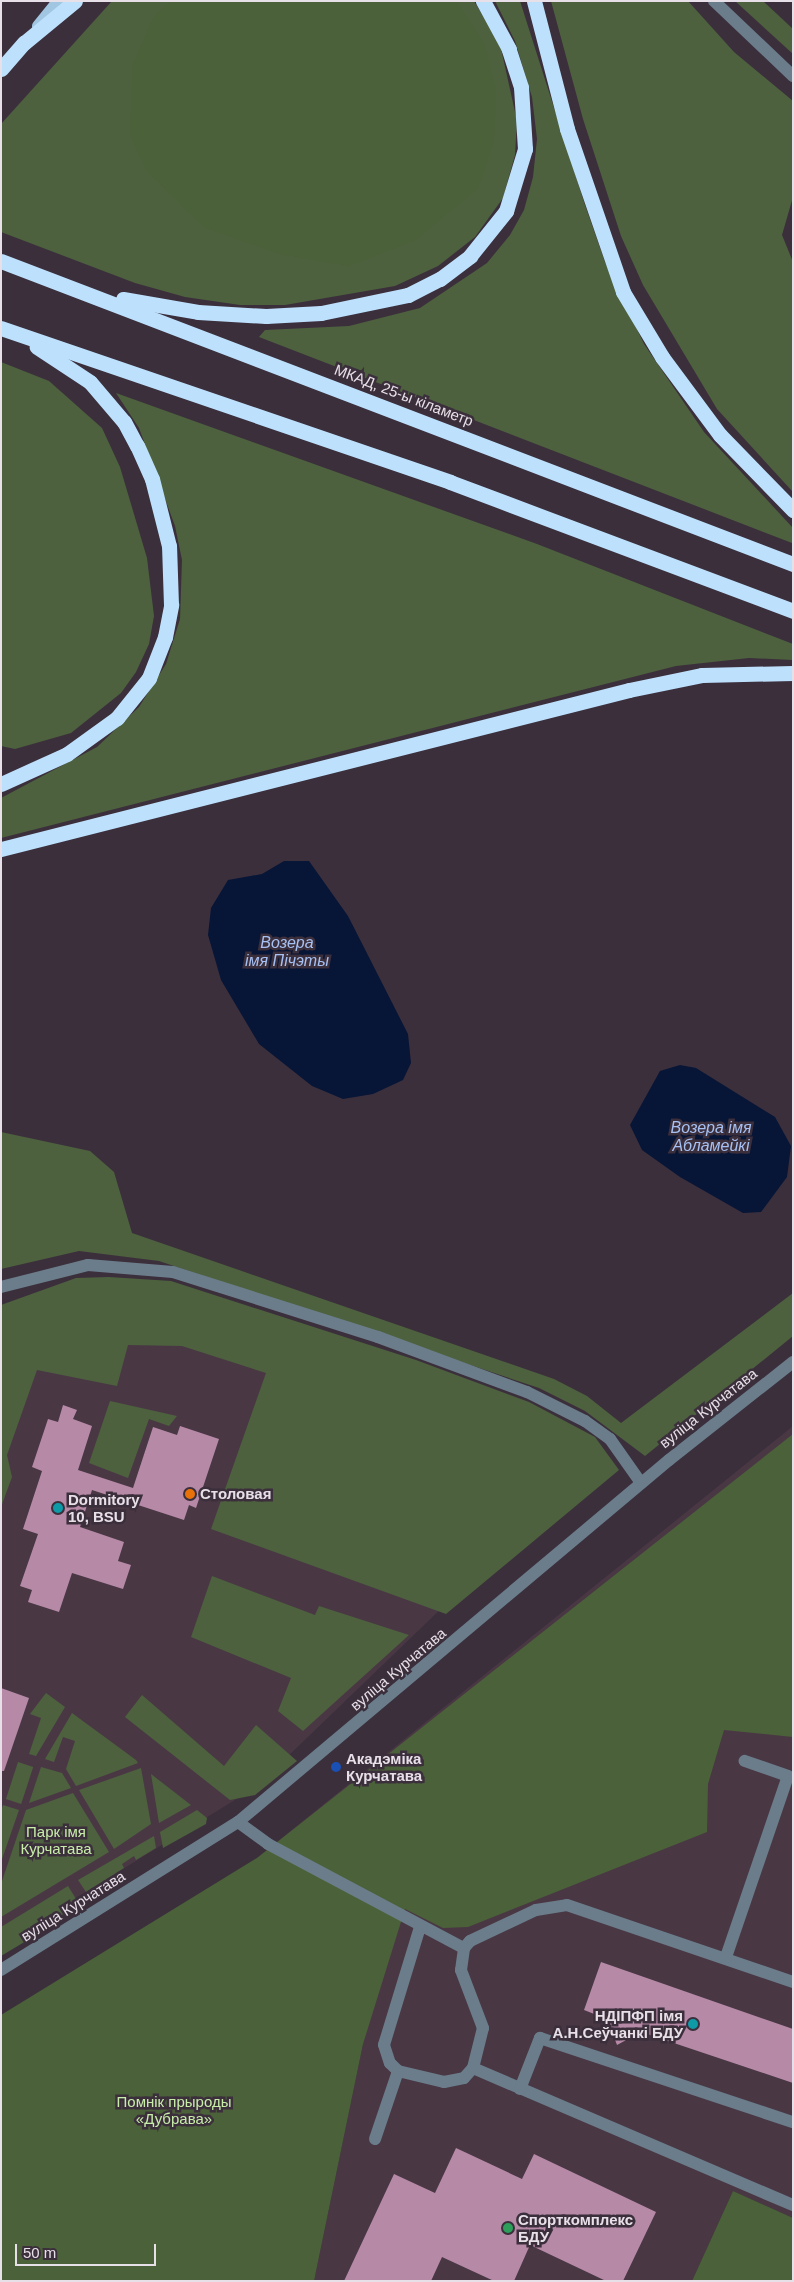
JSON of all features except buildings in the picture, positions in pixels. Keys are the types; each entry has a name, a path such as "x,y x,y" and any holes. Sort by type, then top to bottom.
{"highway":[{"path":"1,69 24,43 75,1"},
{"path":"92,294 198,312 266,316 370,306 408,295 440,279 488,238 506,210 525,149 521,87 509,49 483,1"},
{"path":"534,1 567,129 623,292 662,357 714,427 793,510"},
{"name":"МКАД, 25-ы кіламетр","path":"1,261 92,294 793,564"},
{"path":"4,329 450,482 793,611"},
{"path":"1,784 17,778 92,739 134,698 149,678 165,637 172,573 169,546 152,479 124,422 90,382 4,329"},
{"path":"1,849 629,690 702,676 793,673"}],"main road":[{"path":"24,43 58,1"}],"street":[{"path":"714,1 793,76"},
{"path":"1,776 17,778"},
{"path":"1,1287 88,1265 173,1272 378,1337 527,1392 585,1420 610,1439 641,1484"},
{"name":"вуліца Курчатава","path":"1,1970 238,1822 641,1484 793,1362"},
{"path":"726,1957 788,1776 745,1760"},
{"path":"238,1822 253,1835 420,1927 464,1948"},
{"path":"420,1927 384,2045 390,2063 398,2071 444,2082 464,2078 473,2068 483,2028 461,1970 464,1948 470,1941 536,1910 568,1905 726,1957 793,1982"},
{"path":"520,2089 540,2038 793,2122"},
{"path":"473,2068 793,2205"},
{"path":"376,2139 398,2071"}],"shaded area":[{"path":"186,1329 289,1357 449,1601 256,1787 1,1944 1,1361"},
{"path":"793,1426 793,2218 733,2191 692,2281 314,2281 363,2044 257,1858"}],"green space":[{"path":"112,1 474,1 500,44 517,121 515,155 503,198 475,237 438,266 395,286 285,305 240,305 185,297 135,283 1,232 1,124"},
{"path":"171,1 456,1 484,44 496,91 494,141 478,188 415,240 349,266 280,254 204,227 147,171 130,134 133,65 154,17"},
{"path":"495,1 520,1 605,262 644,344 704,432 793,528 792,543 259,337 265,330 349,326 420,308 487,263 510,235 524,210 533,177 537,139 532,97 515,41"},
{"path":"551,1 688,1 734,52 793,101 793,197 782,235 793,262 793,492 717,409 643,285 621,236 583,119"},
{"path":"735,1 763,1 793,29 793,54"},
{"path":"1,362 49,381 102,428 120,467 147,558 154,616 149,644 136,672 121,693 71,733 15,749 1,746"},
{"path":"116,393 537,544 793,644 793,660 749,658 676,666 1,838 1,798 97,747 139,707 166,664 180,619 182,560 175,526 139,428"},
{"path":"1,1132 90,1151 114,1172 132,1233 554,1379 587,1396 621,1423 793,1293 793,1336 645,1456 585,1411 539,1388 159,1261 79,1251 1,1269"},
{"path":"109,1277 171,1281 416,1360 529,1402 595,1437 619,1470 446,1614 211,1529 266,1373 182,1346 128,1345 117,1386 37,1370 7,1455 12,1477 1,1507 1,1305 76,1278"},
{"path":"110,1401 177,1416 169,1426 149,1419 128,1478 89,1463"},
{"name":"Помнік прыроды «Дубрава»","path":"793,1434 793,1737 724,1730 708,1784 707,1832 468,1927 443,1928 405,1909 363,2044 314,2281 1,2281 1,2015 257,1858"},
{"path":"212,1576 315,1615 319,1606 409,1635 303,1731 278,1711 291,1678 191,1637"},
{"path":"46,1693 65,1707 36,1756 29,1754 41,1718 30,1714"},
{"path":"142,1695 224,1766 256,1725 297,1761 255,1795 230,1800 125,1717"},
{"path":"72,1713 138,1763 76,1786 66,1769 75,1741 63,1737 54,1762 45,1759"},
{"path":"18,1762 33,1767 21,1804 6,1799"},
{"path":"41,1767 62,1773 71,1788 29,1803"},
{"path":"141,1768 151,1824 114,1849 79,1790"},
{"path":"151,1774 191,1805 159,1823"},
{"name":"Парк імя Курчатава","path":"73,1793 109,1852 1,1917 1,1884 26,1810"},
{"path":"3,1805 19,1810 1,1862 1,1811"},
{"path":"197,1810 207,1818 206,1824 163,1848 160,1832"},
{"path":"154,1836 156,1848 136,1860 134,1856 122,1864 124,1868 86,1892 78,1880"},
{"path":"68,1886 78,1902 53,1925 1,1956 1,1927"},
{"path":"733,2191 793,2218 793,2281 692,2281"}],"water":[{"name":"Возера імя Пічэты","path":"284,861 309,861 348,916 408,1034 411,1063 403,1080 373,1094 343,1099 312,1086 259,1044 221,980 208,935 211,908 228,880 262,874"},
{"name":"Возера імя Абламейкі","path":"680,1065 696,1068 775,1117 791,1146 787,1177 761,1212 743,1213 680,1177 642,1150 630,1125 660,1071"}],"place":[{"name":"Столовая","path":"190,1494"},
{"name":"Dormitory 10, BSU","path":"58,1508"},
{"name":"Акадэміка Курчатава","path":"336,1767"},
{"name":"НДІПФП імя А.Н.Сеўчанкі БДУ","path":"693,2024"},
{"name":"Спорткомплекс БДУ","path":"508,2228"}]}
